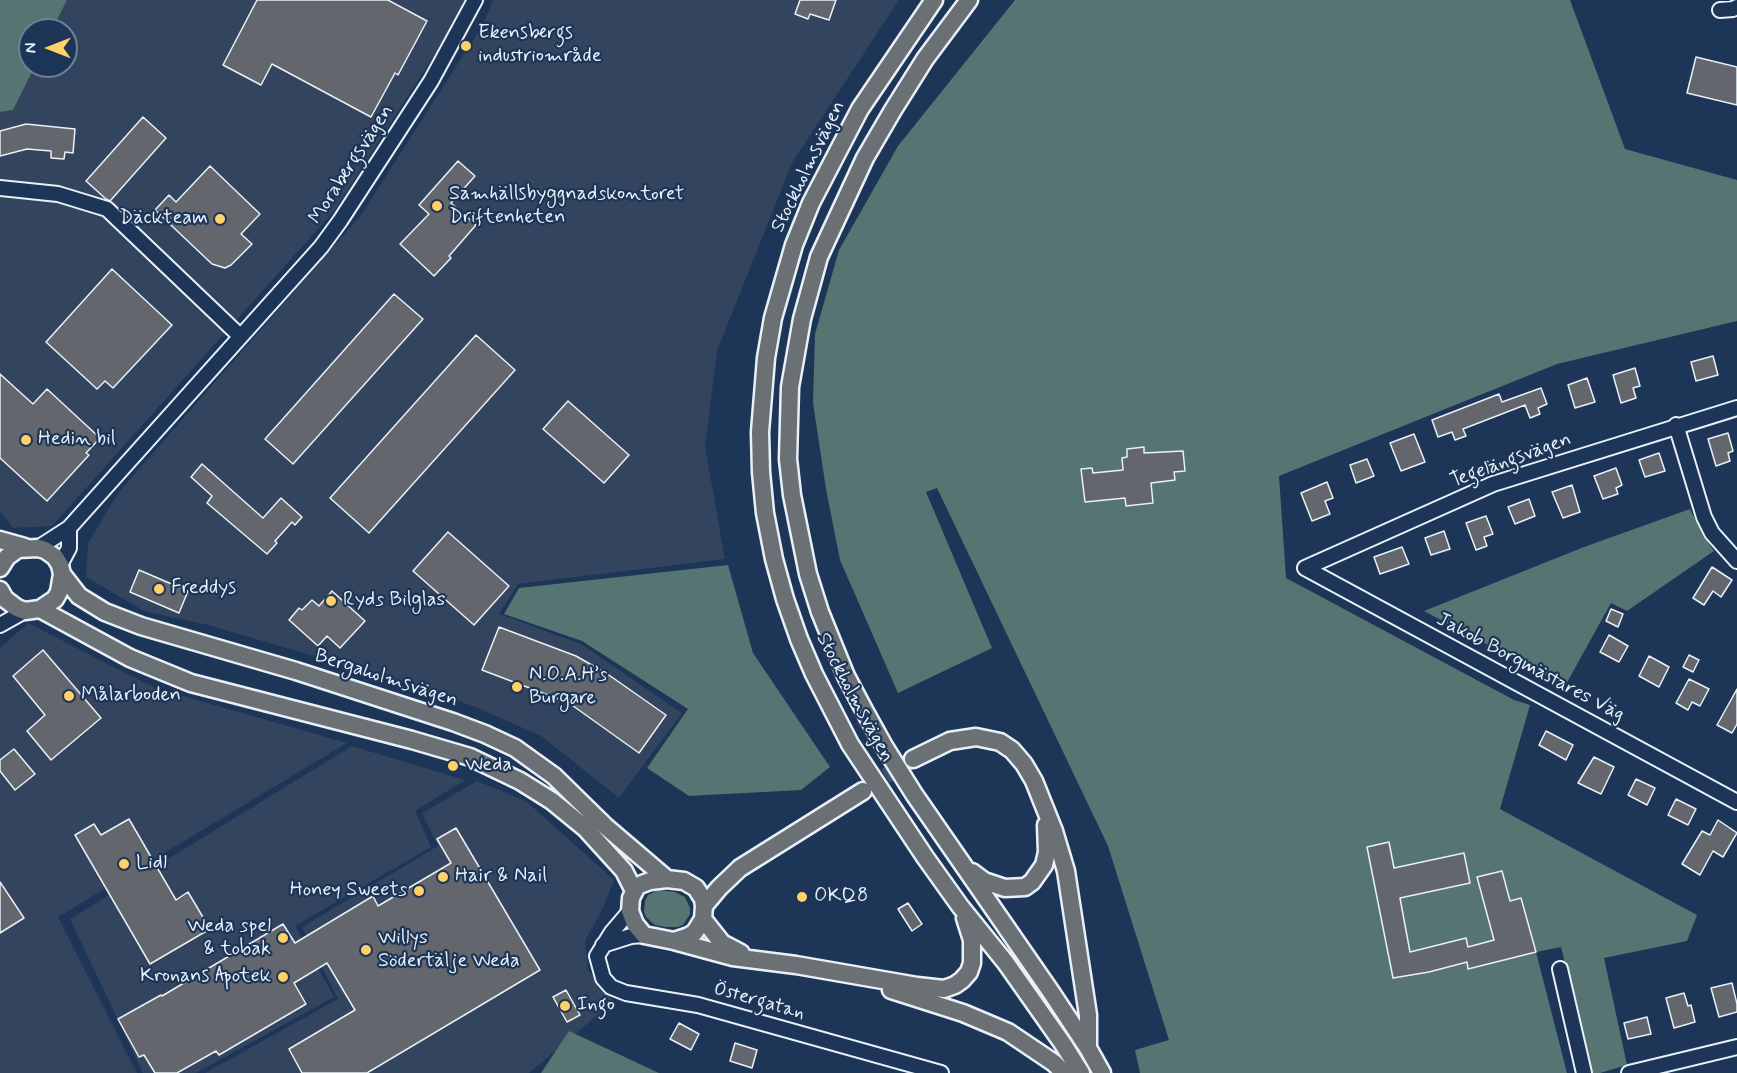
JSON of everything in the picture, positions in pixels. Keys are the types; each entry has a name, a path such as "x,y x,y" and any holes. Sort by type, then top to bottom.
{"main road":[{"name":"Stockholmsvägen","path":"934,0 860,109 811,203 794,245 773,318 766,358 760,432 765,513 779,579 795,629 814,674 856,752 960,906 1006,963 1081,1073"},
{"name":"Stockholmsvägen","path":"969,0 925,59 892,110 865,158 819,257 802,319 790,387 788,459 792,495 808,574 820,612 846,676 890,756 1088,1048 1102,1073"},
{"path":"0,540 31,547"},
{"path":"0,568 12,552 31,547"},
{"name":"Bergaholmsvägen","path":"31,547 55,557 79,596 105,612 201,645 296,672 390,704 453,722 515,747 554,776 619,838 667,879"},
{"path":"32,610 55,599 60,592 61,570"},
{"path":"0,590 10,604 32,610 130,658 191,683 470,757 520,781 552,801 585,828 624,871 634,891 630,911 635,924 644,935 713,953 944,988 955,986 969,972 973,957 972,940 960,906"},
{"path":"913,759 950,741 964,737 987,738 1000,742 1012,750 1024,764 1054,831 1066,871 1088,1015 1088,1048"},
{"path":"674,941 695,932 718,888 740,868 863,791"},
{"path":"967,870 984,881 1005,888 1015,889 1032,882 1044,865 1047,852 1043,804"},
{"path":"634,891 644,883 667,879 691,884 740,868"},
{"path":"691,884 701,893 704,912 722,943 750,958"},
{"path":"851,975 970,1016 1008,1032 1054,1063 1064,1073"}],"street":[{"name":"Morabergsvägen","path":"31,547 69,528 321,247 431,81 475,0"},
{"path":"1720,10 1737,7"},
{"path":"0,188 58,194 107,209 240,336"},
{"name":"Tegelängsvägen","path":"1305,568 1493,484 1676,425 1737,408"},
{"path":"1676,425 1704,517 1712,533 1737,561"},
{"path":"61,570 69,548 69,528"},
{"name":"Jakob Borgmästares Väg","path":"1305,568 1737,802"},
{"path":"0,625 32,610"},
{"path":"603,945 630,911"},
{"path":"603,945 632,936 644,935"},
{"name":"Östergatan","path":"603,945 597,956 603,978 611,987 626,993 698,1005 941,1073"},
{"path":"1560,969 1584,1073"},
{"path":"1629,1073 1737,1047"}],"shaded area":[{"path":"67,0 465,0 458,18 335,210 52,526 13,528 0,511 0,112 13,110 29,78 78,78 78,18 58,18"},
{"path":"493,0 899,0 792,163 717,351 705,447 725,559 518,584 499,614 581,644 682,713 619,798 541,736 476,707 409,684 208,625 144,611 86,577 88,543 118,493 361,215 482,26"},
{"path":"28,623 155,688 347,743 58,917 137,1073 0,1073 0,648"},
{"path":"352,746 465,780 415,811 431,847 295,926 334,997 196,1073 143,1073 70,919"},
{"path":"477,781 526,801 614,880 604,906 585,941 588,970 614,1001 529,1073 205,1073 338,999 302,927 438,846 422,813"}],"green space":[{"path":"0,0 67,0 58,18 18,18 18,78 29,78 13,110 0,112"},
{"path":"1015,0 1570,0 1625,149 1737,180 1737,321 1557,364 1279,476 1286,578 1514,700 1530,705 1500,809 1697,915 1687,941 1604,958 1627,1065 1592,1073 1561,947 1536,952 1567,1073 1140,1073 1135,1050 1169,1040 1108,846 937,488 926,492 992,648 898,693 840,560 813,403 815,334 839,250 898,146"},
{"path":"1690,509 1714,551 1627,611 1611,603 1565,686 1424,611 1584,547"},
{"path":"728,565 753,653 830,767 801,790 689,796 647,768 688,709 582,641 504,614 519,588"},
{"path":"658,890 675,892 685,897 690,914 683,925 666,927 655,925 646,917 645,901 648,895"},
{"path":"569,1031 659,1073 541,1073"}],"building":[{"path":"257,0 388,0 427,21 398,75 395,73 371,117 272,64 261,85 223,65"},
{"path":"800,0 836,0 829,20 810,14 808,19 795,14"},
{"path":"1696,57 1737,67 1737,105 1687,93"},
{"path":"143,117 166,138 110,201 86,181"},
{"path":"26,124 75,129 73,153 65,152 64,159 51,158 51,151 27,149 0,156 0,131"},
{"path":"458,161 475,176 451,203 476,225 434,276 400,244 429,214 419,205"},
{"path":"210,166 260,214 241,234 252,244 225,268 212,264 155,210 169,195 176,202"},
{"path":"112,269 172,325 113,388 105,381 97,389 46,342"},
{"path":"394,294 423,319 293,464 265,439"},
{"path":"476,335 515,370 369,533 330,498"},
{"path":"1713,356 1718,375 1696,381 1691,362"},
{"path":"1635,368 1640,386 1633,388 1636,398 1621,403 1613,375"},
{"path":"0,374 33,404 47,389 100,438 86,453 89,455 47,501 0,458"},
{"path":"1587,378 1595,402 1575,408 1568,385"},
{"path":"1541,388 1547,404 1538,408 1540,414 1530,418 1525,405 1463,429 1466,436 1455,440 1452,432 1438,437 1432,420 1499,394 1502,402"},
{"path":"568,401 629,455 604,483 543,429"},
{"path":"1728,433 1733,451 1728,453 1730,461 1716,466 1708,439"},
{"path":"1414,434 1425,462 1401,471 1390,443"},
{"path":"1144,447 1144,453 1183,451 1185,471 1174,472 1175,480 1151,483 1153,503 1126,506 1125,498 1085,502 1081,469 1092,468 1093,473 1123,470 1122,458 1127,457 1127,449"},
{"path":"1659,453 1665,471 1645,477 1639,460"},
{"path":"1367,459 1374,476 1356,483 1350,465"},
{"path":"202,464 263,518 281,498 302,517 295,525 292,522 267,554 207,503 212,496 191,477"},
{"path":"1616,468 1622,485 1616,488 1618,494 1603,499 1594,476"},
{"path":"1327,482 1333,498 1325,501 1330,514 1312,521 1301,493"},
{"path":"1572,485 1580,512 1563,518 1552,492"},
{"path":"1529,499 1535,516 1515,524 1508,507"},
{"path":"1486,516 1493,534 1484,537 1487,546 1476,550 1466,523"},
{"path":"1444,531 1450,549 1431,555 1425,538"},
{"path":"448,532 509,586 474,625 413,571"},
{"path":"1402,547 1409,564 1380,574 1374,557"},
{"path":"1712,567 1732,580 1721,597 1713,591 1704,605 1693,598"},
{"path":"139,570 188,591 179,613 130,592"},
{"path":"332,591 365,621 340,648 327,636 318,646 289,620 299,608 302,610 312,600 319,606"},
{"path":"1611,609 1623,614 1618,627 1606,621"},
{"path":"499,627 576,656 606,673 666,715 639,753 569,703 482,670"},
{"path":"1609,635 1628,646 1619,662 1600,652"},
{"path":"43,650 101,718 51,760 27,731 45,715 13,676"},
{"path":"1689,655 1699,660 1693,672 1683,667"},
{"path":"1649,656 1669,667 1659,687 1639,676"},
{"path":"1689,679 1709,689 1700,706 1692,702 1688,710 1676,703"},
{"path":"1737,689 1737,724 1732,733 1717,725"},
{"path":"1546,731 1573,745 1566,760 1539,745"},
{"path":"14,749 35,774 15,790 0,771 0,760"},
{"path":"1594,757 1614,767 1601,794 1578,783"},
{"path":"1636,779 1655,788 1647,805 1628,795"},
{"path":"1676,799 1696,809 1688,825 1668,815"},
{"name":"Lidl","path":"129,819 176,900 188,892 210,929 150,964 75,835 94,824 101,835"},
{"path":"1718,820 1737,833 1723,857 1713,851 1700,875 1682,864 1702,831 1710,835"},
{"path":"456,828 540,970 367,1073 302,1073 289,1049 355,1010 327,963 294,983 306,1004 219,1055 216,1051 177,1073 155,1073 144,1055 139,1057 118,1019 162,996 283,924 295,943 373,896 378,906 451,863 437,839"},
{"path":"1389,842 1394,868 1464,853 1470,883 1400,898 1410,952 1466,938 1468,947 1494,940 1477,877 1502,871 1510,901 1521,898 1536,952 1468,969 1467,962 1393,978 1367,847"},
{"path":"0,882 24,918 0,933"},
{"path":"908,903 922,924 912,931 898,909"},
{"path":"1732,983 1737,1012 1719,1017 1711,988"},
{"path":"566,990 580,1015 567,1022 553,997"},
{"path":"1684,993 1688,1006 1691,1005 1695,1022 1674,1028 1666,998"},
{"path":"1647,1017 1651,1034 1628,1039 1624,1023"},
{"path":"679,1023 699,1034 691,1050 670,1039"},
{"path":"735,1043 757,1050 752,1068 730,1061"}],"tunnel":[{"path":"865,789 913,759"}],"place":[{"name":"Ekensbergs industriområde","path":"466,46"},
{"name":"Samhällsbyggnadskontoret Driftenheten","path":"437,206"},
{"name":"Däckteam","path":"220,219"},
{"name":"Hedin bil","path":"26,440"},
{"name":"Freddys","path":"159,589"},
{"name":"Ryds Bilglas","path":"331,601"},
{"name":"N.O.A.H’s Burgare","path":"517,687"},
{"name":"Målarboden","path":"69,696"},
{"name":"Weda","path":"453,766"},
{"name":"Lidl","path":"124,864"},
{"name":"Hair & Nail","path":"443,877"},
{"name":"Honey Sweets","path":"419,891"},
{"name":"OKQ8","path":"802,897"},
{"name":"Weda spel & tobak","path":"283,938"},
{"name":"Willys Södertälje Weda","path":"366,950"},
{"name":"Kronans Apotek","path":"283,977"},
{"name":"Ingo","path":"565,1006"}]}
